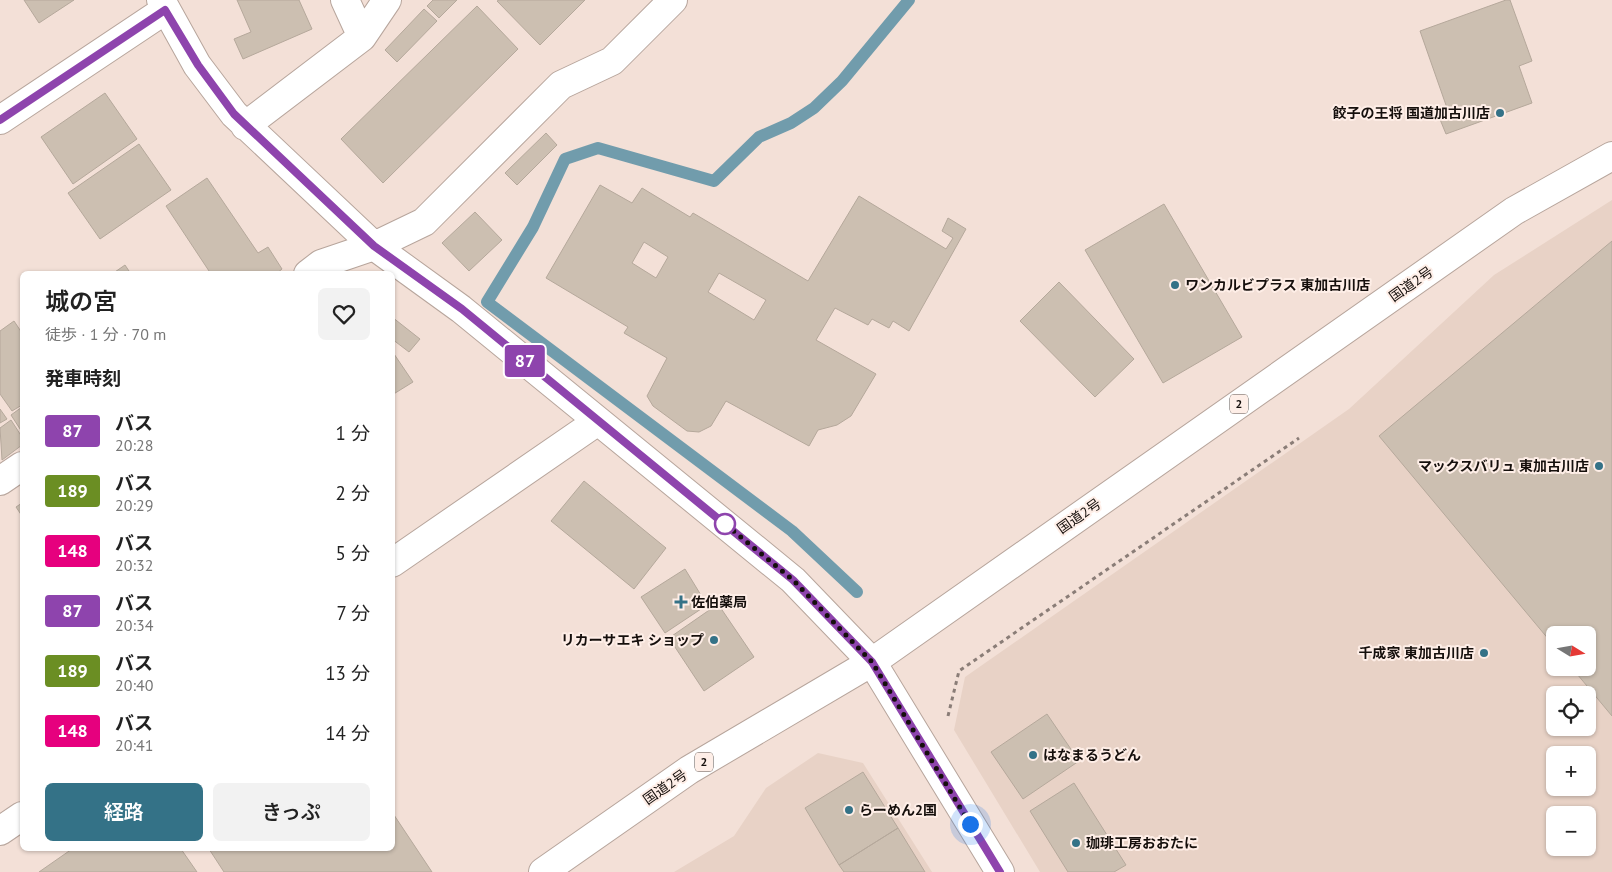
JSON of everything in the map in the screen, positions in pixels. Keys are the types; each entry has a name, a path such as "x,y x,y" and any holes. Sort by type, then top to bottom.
{"main road":[{"path":"345,0 362,37"},
{"path":"245,126 362,37 387,0"},
{"path":"312,271 321,264 374,246 424,222 561,85 612,61 673,0"},
{"path":"0,120 163,5 198,65 245,126 374,246 462,309 793,580 872,662 1000,872"},
{"name":"国道2号","path":"543,872 689,770 872,662 1514,211 1612,156"},
{"path":"395,561 598,421"},
{"path":"0,481 20,467"},
{"path":"0,831 20,817"}],"path":[{"path":"946,723 960,671 1299,438"}],"shaded area":[{"path":"1612,200 1612,872 1040,872 954,730 965,677 1349,409 1494,275"},
{"path":"818,753 863,763 932,872 674,872 734,836 766,788"}],"building":[{"path":"24,0 74,0 39,23"},
{"path":"237,0 299,0 312,29 243,59 234,39 251,32"},
{"path":"433,0 457,0 439,18 427,6"},
{"path":"585,0 540,45 497,1"},
{"path":"1510,0 1532,61 1519,66 1532,103 1446,134 1437,112 1447,108 1420,31"},
{"path":"477,6 518,49 383,183 341,139"},
{"path":"424,9 437,21 397,62 385,50"},
{"path":"105,93 137,139 73,184 41,137"},
{"path":"546,133 557,145 517,185 505,173"},
{"path":"139,144 171,190 100,239 68,193"},
{"path":"207,178 258,253 268,247 282,269 280,271 209,271 166,206"},
{"path":"600,185 632,203 642,188 690,217 693,213 808,281 859,196 946,249 953,238 942,231 948,218 966,229 909,331 893,321 889,328 872,319 868,325 835,308 816,340 876,374 851,416 837,425 818,430 809,446 726,401 711,426 699,432 687,431 653,406 647,396 667,358 624,333 628,327 546,278","holes":["644,242 668,257 656,278 632,263","719,273 766,300 754,320 708,292"]},
{"path":"1164,204 1242,337 1163,383 1085,250"},
{"path":"475,212 502,240 469,271 442,243"},
{"path":"1612,241 1612,716 1596,697 1596,686 1587,686 1579,676 1596,676 1596,626 1546,626 1546,636 1379,436"},
{"path":"125,265 129,271 116,271"},
{"path":"1059,282 1134,359 1095,397 1020,321"},
{"path":"395,319 420,339 409,352 395,341"},
{"path":"14,321 20,330 20,406 12,411 0,394 0,331"},
{"path":"395,355 413,382 395,393"},
{"path":"20,408 20,429 11,415"},
{"path":"0,409 7,419 0,423"},
{"path":"11,420 20,434 20,446 2,460 0,428"},
{"path":"584,481 666,548 634,589 551,521"},
{"path":"20,504 20,513 16,507"},
{"path":"685,569 707,605 665,633 641,597"},
{"path":"718,604 754,657 704,691 669,638"},
{"path":"1047,714 1079,761 1023,799 991,752"},
{"path":"863,772 898,828 839,865 805,808"},
{"path":"1074,783 1126,865 1114,872 1068,872 1030,811"},
{"path":"395,816 432,872 224,872 210,851 395,851"},
{"path":"898,828 925,872 844,872 839,865"},
{"path":"69,851 182,851 197,872 39,872"}],"waterway":[{"path":"857,592 792,531 487,302 533,227 565,159 598,148 714,181 759,137 791,123 814,108 842,81 909,0"}],"bus line":[{"name":"87","path":"0,120 165,10 198,65 234,114 374,246 462,309 793,580 872,662 1000,872"}],"place":[{"name":"餃子の王将 国道加古川店","path":"1500,113"},
{"name":"ワンカルビプラス 東加古川店","path":"1175,285"},
{"name":"マックスバリュ 東加古川店","path":"1599,466"},
{"name":"佐伯薬局","path":"681,602"},
{"name":"リカーサエキ ショップ","path":"714,640"},
{"name":"千成家 東加古川店","path":"1484,653"},
{"name":"はなまるうどん","path":"1033,755"},
{"name":"らーめん2国","path":"849,810"},
{"name":"珈琲工房おおたに","path":"1076,843"}],"route":[{"path":"725,524 719,519 793,580 872,662 970,824"}]}
